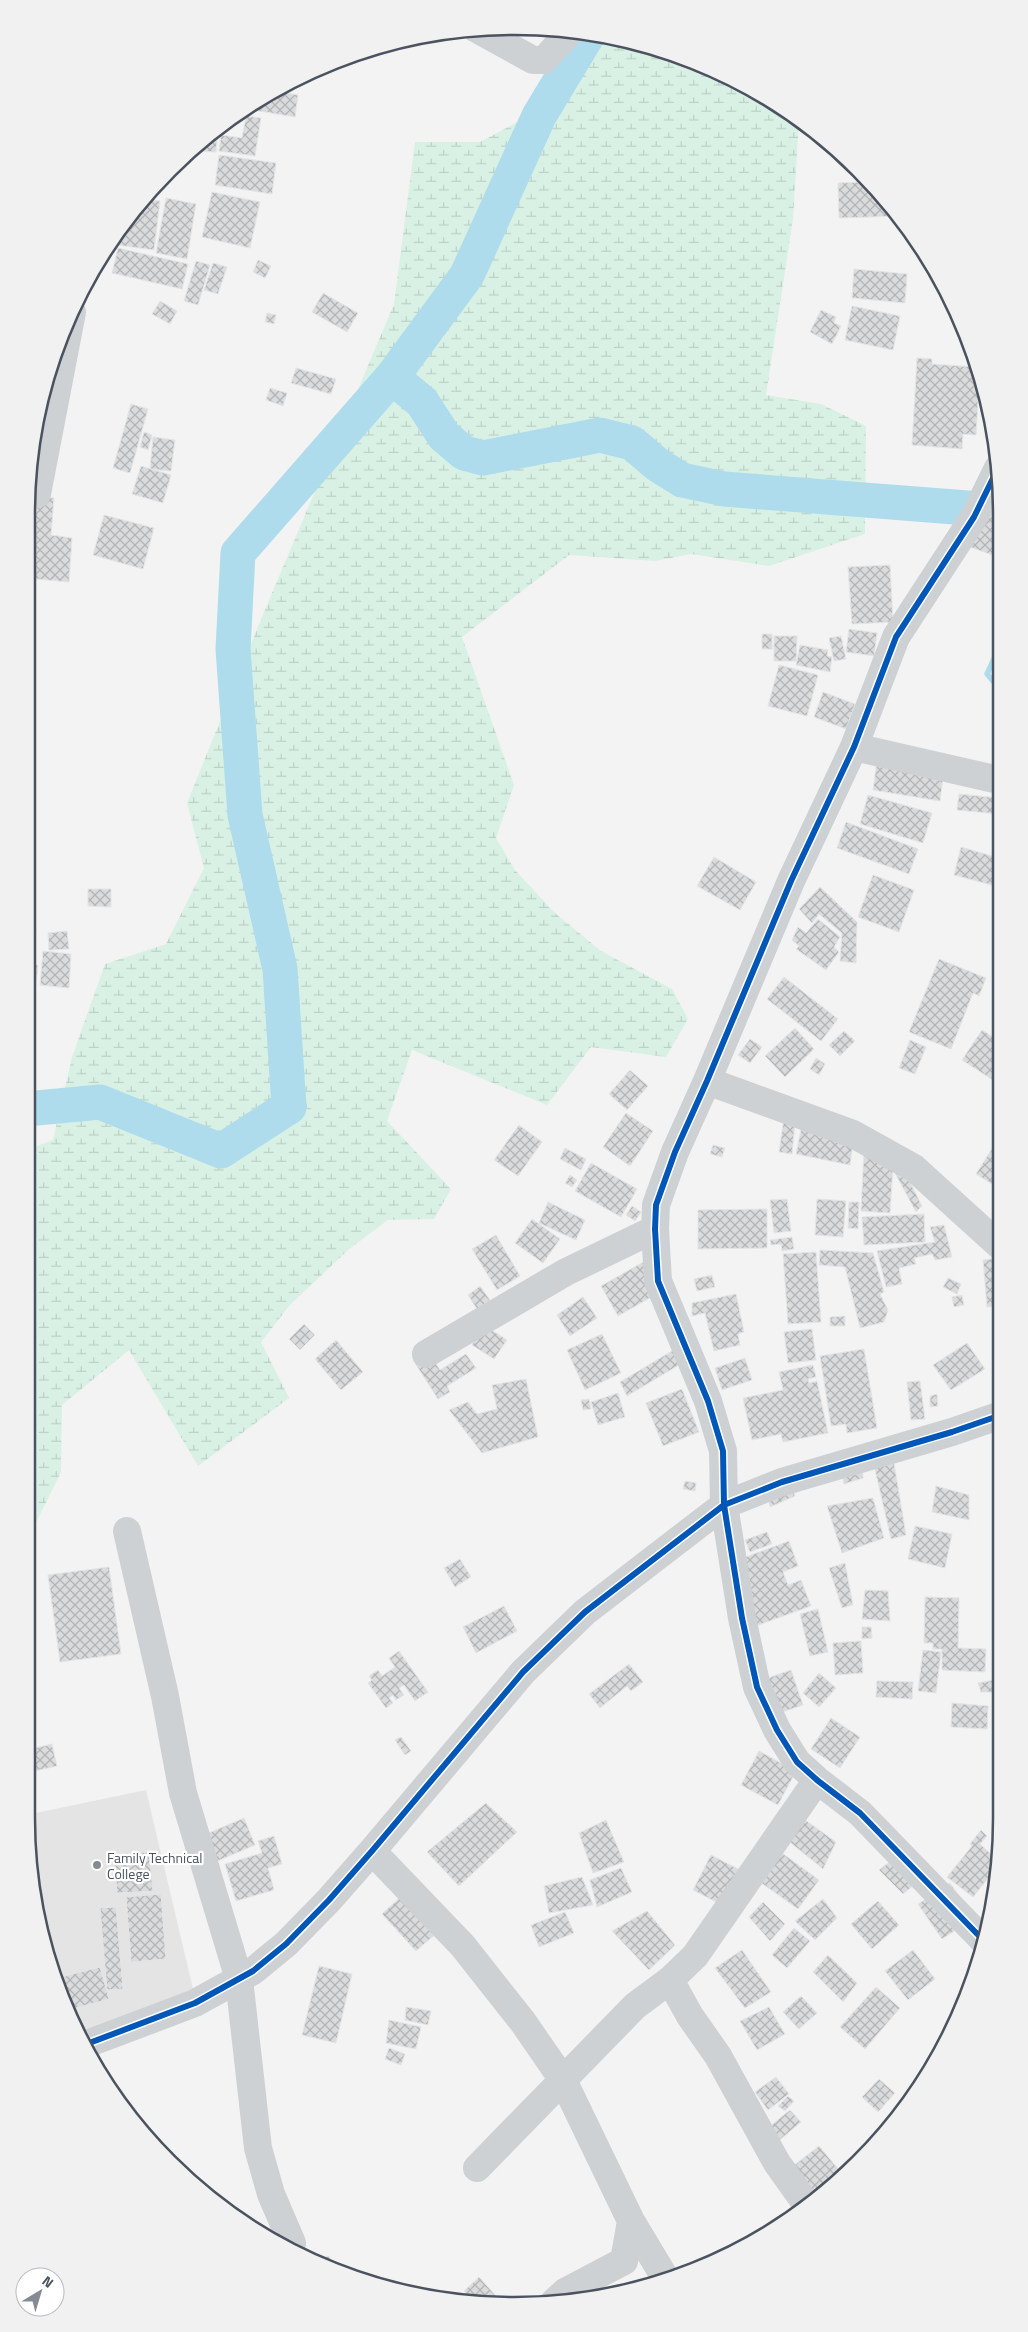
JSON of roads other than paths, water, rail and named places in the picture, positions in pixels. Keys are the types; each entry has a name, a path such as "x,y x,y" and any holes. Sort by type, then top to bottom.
{"street":[{"path":"489,36 533,60 544,60 564,38"},
{"path":"36,493 37,494 66,345"},
{"path":"979,1935 860,1813 797,1762 786,1747 757,1687 742,1618 724,1505 724,1451 708,1400 658,1281 655,1229 656,1205 671,1161 707,1081 791,880 854,747 896,637 978,510 992,481"},
{"path":"854,747 993,779"},
{"path":"707,1081 853,1134 914,1168 993,1240"},
{"path":"426,1354 566,1272 655,1229"},
{"path":"91,2042 195,2003 253,1971 286,1944 329,1900 372,1851 523,1672 585,1612 724,1505 782,1482 952,1432 993,1417"},
{"path":"127,1531 165,1696 183,1793 238,1979 258,2148 271,2194 292,2243"},
{"path":"477,2168 635,2006 670,1980 695,1956 817,1780"},
{"path":"372,1851 463,1946 523,2022 563,2080 631,2221 663,2274"},
{"path":"670,1980 690,2016 718,2056 777,2163 803,2200"},
{"path":"562,2294 624,2261 631,2221"}],"waterway":[{"path":"35,1108 100,1102 221,1151 289,1107 280,969 245,815 233,649 238,553 392,377 467,275 539,116 585,40"},
{"path":"392,377 422,402 444,436 464,453 483,458 600,435 632,443 658,465 682,480 724,489 993,510"},
{"path":"993,661 987,674 993,681"}],"place":[{"name":"Family Technical College","path":"97,1865"}]}
